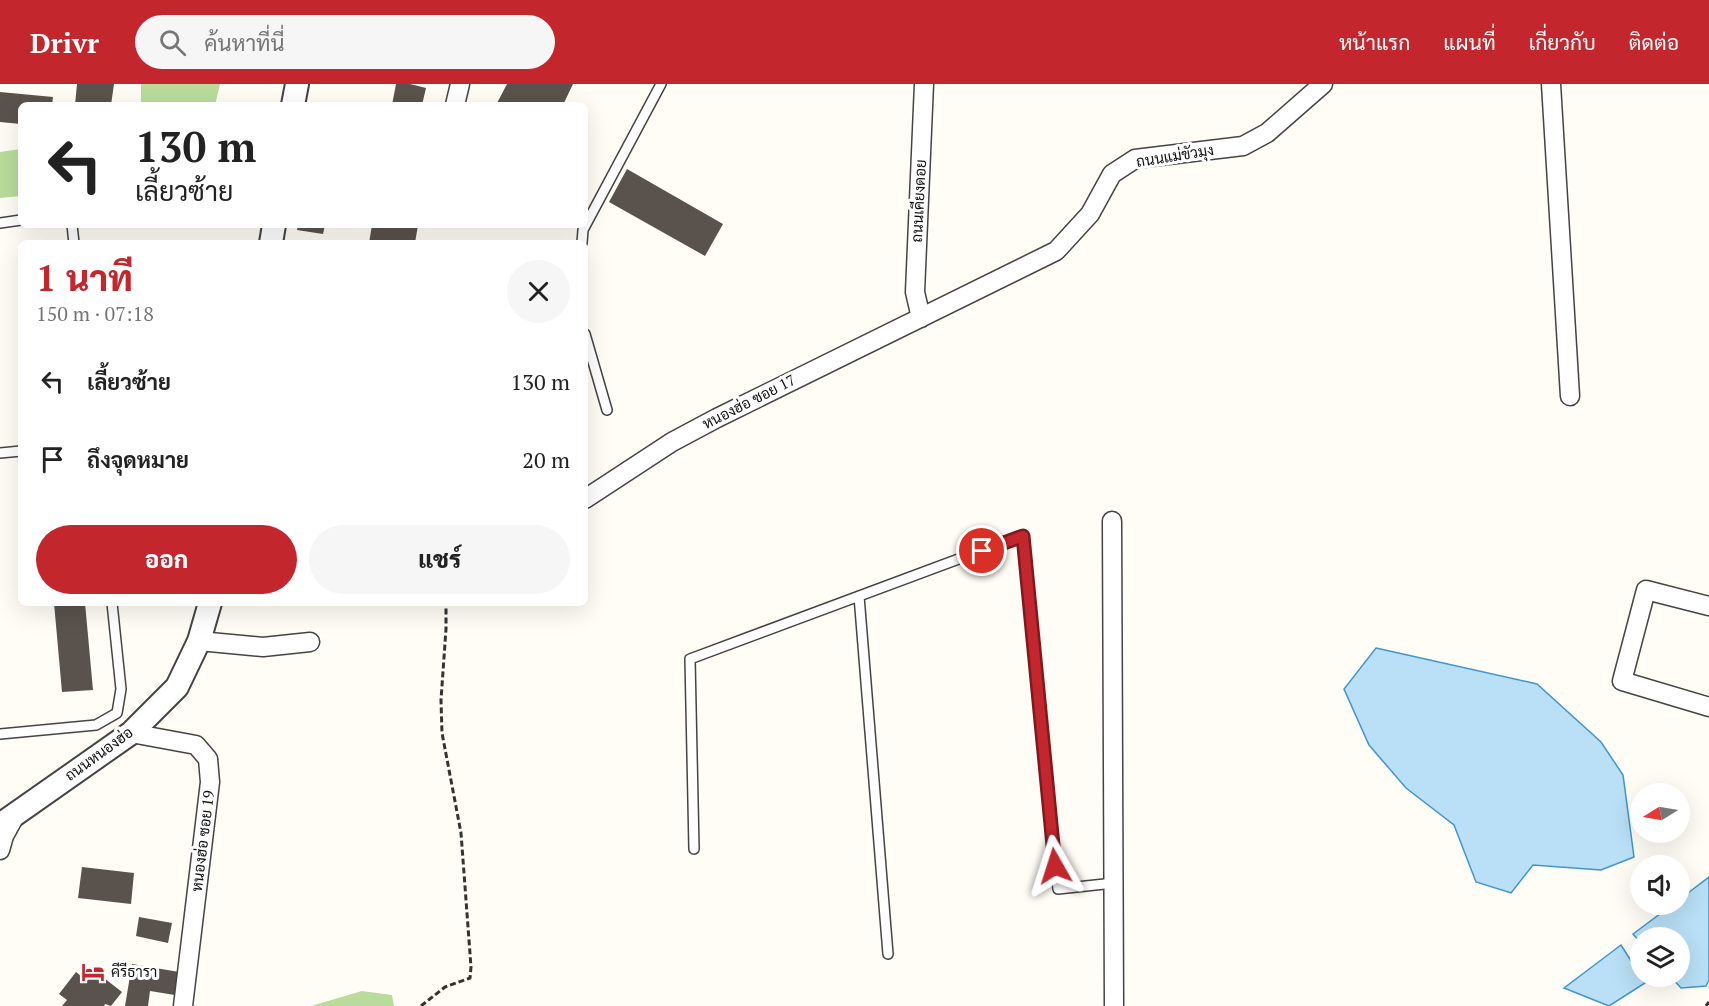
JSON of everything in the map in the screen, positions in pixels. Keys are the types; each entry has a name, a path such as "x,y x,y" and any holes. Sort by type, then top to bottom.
{"street":[{"path":"294,102 297,84"},
{"path":"456,102 460,84"},
{"name":"ถนนเคียงดอย","path":"921,318 915,292 924,84"},
{"name":"ถนนแม่ขัวมุง","path":"921,318 1056,251 1090,214 1112,174 1136,159 1243,146 1267,133 1323,84"},
{"path":"1551,84 1570,396"},
{"name":"หนองฮ่อ ซอย 17","path":"588,498 681,438 814,369 921,318"},
{"path":"1112,521 1114,1006"},
{"path":"1709,606 1646,590 1622,681 1709,707"},
{"name":"ถนนหนองฮ่อ","path":"8,819 131,734 177,687 199,641 209,606"},
{"path":"199,641 263,646 310,642"},
{"name":"หนองฮ่อ ซอย 19","path":"131,734 196,745 207,759 210,782 183,1006"},
{"path":"0,850 8,819"}],"lane":[{"path":"588,221 661,84"},
{"path":"0,223 18,220"},
{"path":"588,344 607,410"},
{"path":"0,453 18,451"},
{"path":"694,849 690,659 1023,536 1058,889 1114,883"},
{"path":"859,596 888,954"},
{"path":"0,734 96,725 117,713 121,688 112,606"}],"path":[{"path":"421,1006 445,987 470,978 471,967 461,833 442,733 441,700 446,606"},
{"path":"1706,1006 1709,1002"}],"green space":[{"path":"141,84 220,84 216,102 141,102"},
{"path":"18,149 18,196 0,198 0,152"},
{"path":"362,991 392,995 394,1006 311,1006"}],"water":[{"path":"1376,648 1537,684 1601,742 1623,775 1630,843 1632,843 1634,855 1601,870 1533,865 1511,893 1476,882 1454,825 1406,788 1369,745 1344,689"},
{"path":"1709,877 1709,980 1706,986 1681,988 1690,987 1690,927 1642,927 1659,915 1690,915 1690,891"},
{"path":"1621,945 1630,959 1630,987 1639,987 1609,1006 1564,988"}],"building":[{"path":"77,84 114,84 111,102 75,102"},
{"path":"396,84 410,84 426,88 423,102 393,102"},
{"path":"507,84 573,84 564,102 498,102"},
{"path":"0,92 53,97 52,102 18,102 18,124 0,122"},
{"path":"627,169 723,224 705,256 609,202"},
{"path":"297,228 324,228 323,234 297,230"},
{"path":"372,228 418,228 416,240 370,240"},
{"path":"54,606 85,606 93,690 62,692"},
{"path":"82,867 134,873 131,904 78,898"},
{"path":"139,917 172,923 168,943 136,936"},
{"path":"132,964 185,973 181,996 150,991 148,1006 125,1006"},
{"path":"95,971 122,992 111,1006 105,1004 104,1006 62,1006 67,1000 59,994 76,972 87,981"}],"place":[{"name":"คีรีธารา","path":"93,972"}],"route":[{"path":"982,551 1023,536 1055,866"}]}
